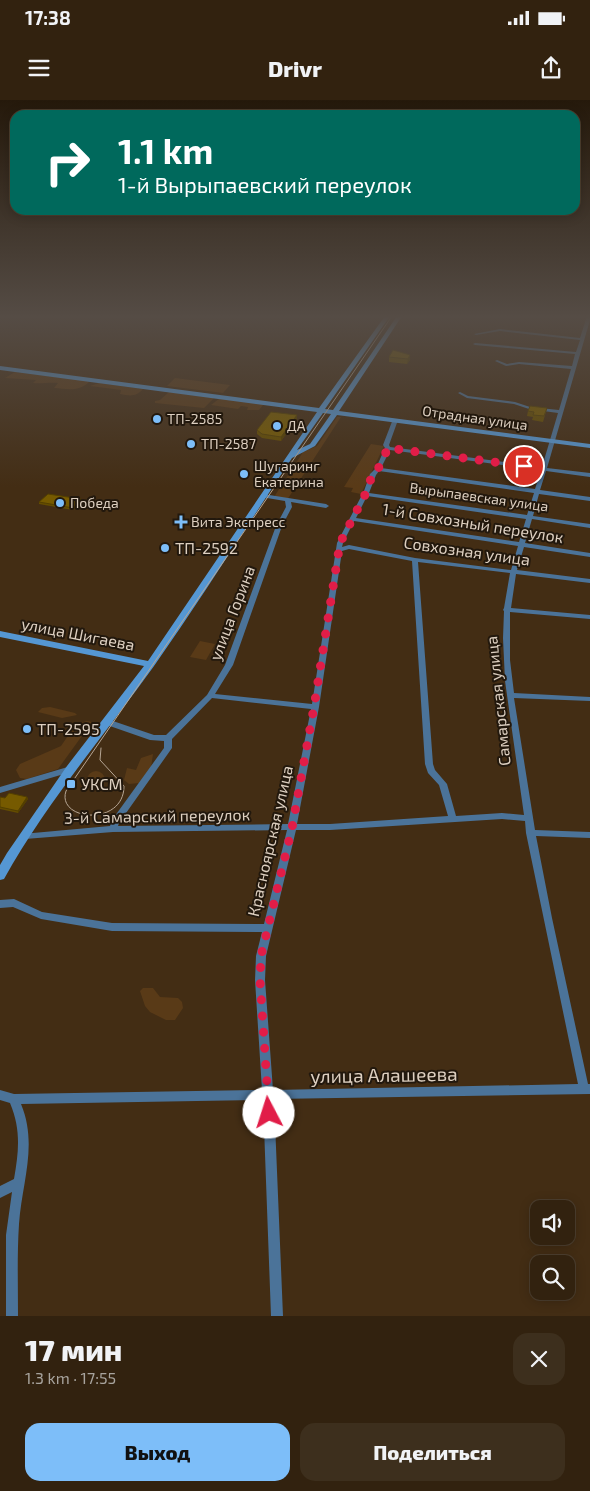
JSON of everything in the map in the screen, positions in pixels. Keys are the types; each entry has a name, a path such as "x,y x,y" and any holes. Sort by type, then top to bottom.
{"main road":[{"name":"Отрадная улица","path":"36,373 590,446"},
{"path":"0,876 71,770 150,664 289,456 348,373"},
{"path":"289,456 313,445 362,373"},
{"name":"улица Шигаева","path":"0,634 150,664"}],"street":[{"name":"Самарская улица","path":"572,373 513,573 506,610 505,642 510,695 530,832 544,906 587,1089"},
{"path":"460,393 468,397 515,403 529,408 561,412"},
{"name":"Красноярская улица","path":"277,1316 268,1094 260,968 267,928 292,828 340,546 365,494 373,472 378,469 388,448 386,445 395,420"},
{"path":"388,448 590,475"},
{"path":"378,469 590,499"},
{"name":"Вырыпаевская улица","path":"365,494 590,526"},
{"path":"263,496 326,506"},
{"name":"улица Горина","path":"168,738 210,696 229,665 279,526 289,507 288,501"},
{"name":"1-й Совхозный переулок","path":"352,519 590,555"},
{"name":"Совхозная улица","path":"340,546 415,560 590,581"},
{"path":"415,560 429,764 432,771 443,784 453,819"},
{"path":"506,610 590,618"},
{"path":"510,695 590,698"},
{"path":"210,696 314,707"},
{"path":"107,722 153,738 168,738 168,748 115,822 113,829"},
{"path":"0,790 71,770"},
{"name":"3-й Самарский переулок","path":"25,836 113,829 292,828 502,816 528,818"},
{"path":"530,832 590,835"},
{"path":"0,904 14,904 41,915 112,927 267,928"},
{"name":"улица Алашеева","path":"0,1095 14,1100 587,1089"},
{"path":"12,1316 13,1223 18,1183 25,1151 26,1132 22,1115 14,1100"},
{"path":"0,1192 18,1183"}],"shaded area":[{"path":"14,373 21,373 89,382 77,389 68,389 54,388 58,383 33,383 36,380 5,378"},
{"path":"175,378 230,385 223,393 167,386"},
{"path":"99,383 143,389 135,395 130,395 120,394 121,390 90,386"},
{"path":"169,392 214,398 204,408 155,403 155,401 160,400"},
{"path":"220,398 274,405 263,405 259,410 247,410 248,407 241,406 238,409 211,405"},
{"path":"337,417 341,417 287,500 274,497 303,452 317,446"},
{"path":"371,444 384,446 361,494 351,492 353,488 344,487"},
{"path":"200,641 215,644 206,660 190,657"},
{"path":"50,707 77,715 62,718 38,712 42,708"},
{"path":"87,721 92,722 58,769 27,779 20,778 16,770 20,764 61,746 76,724"},
{"path":"153,754 151,768 139,783 129,784 124,780 127,768 136,770 141,758"},
{"path":"92,771 100,771 105,776 103,787 92,789 87,784 87,776"},
{"path":"143,988 153,988 160,997 178,998 182,1002 183,1008 175,1020 166,1020 150,1012 145,1006 140,991"}],"building":[{"path":"530,406 547,408 544,416 533,415 534,412 528,411"},
{"name":"ДА","path":"271,412 297,415 281,437 262,434 257,430"},
{"name":"Победа","path":"48,494 81,499 73,508 39,502"},
{"path":"9,793 27,797 18,811 0,807 0,797 5,798"}],"tram line":[{"path":"101,748 100,760 124,786 121,799 114,808 103,814 91,815 80,813 71,809 66,801 66,791 353,373"}],"place":[{"name":"ТП-2585","path":"157,419"},
{"name":"ДА","path":"277,426"},
{"name":"ТП-2587","path":"191,444"},
{"name":"Шугаринг Екатерина","path":"244,474"},
{"name":"Победа","path":"60,503"},
{"name":"Вита Экспресс","path":"181,522"},
{"name":"ТП-2592","path":"165,548"},
{"name":"ТП-2595","path":"27,729"},
{"name":"УКСМ","path":"71,784"}],"route":[{"path":"269,1113 260,980 261,956 292,828 314,707 339,547 344,532 367,491 373,472 378,469 388,448 524,466"}]}
